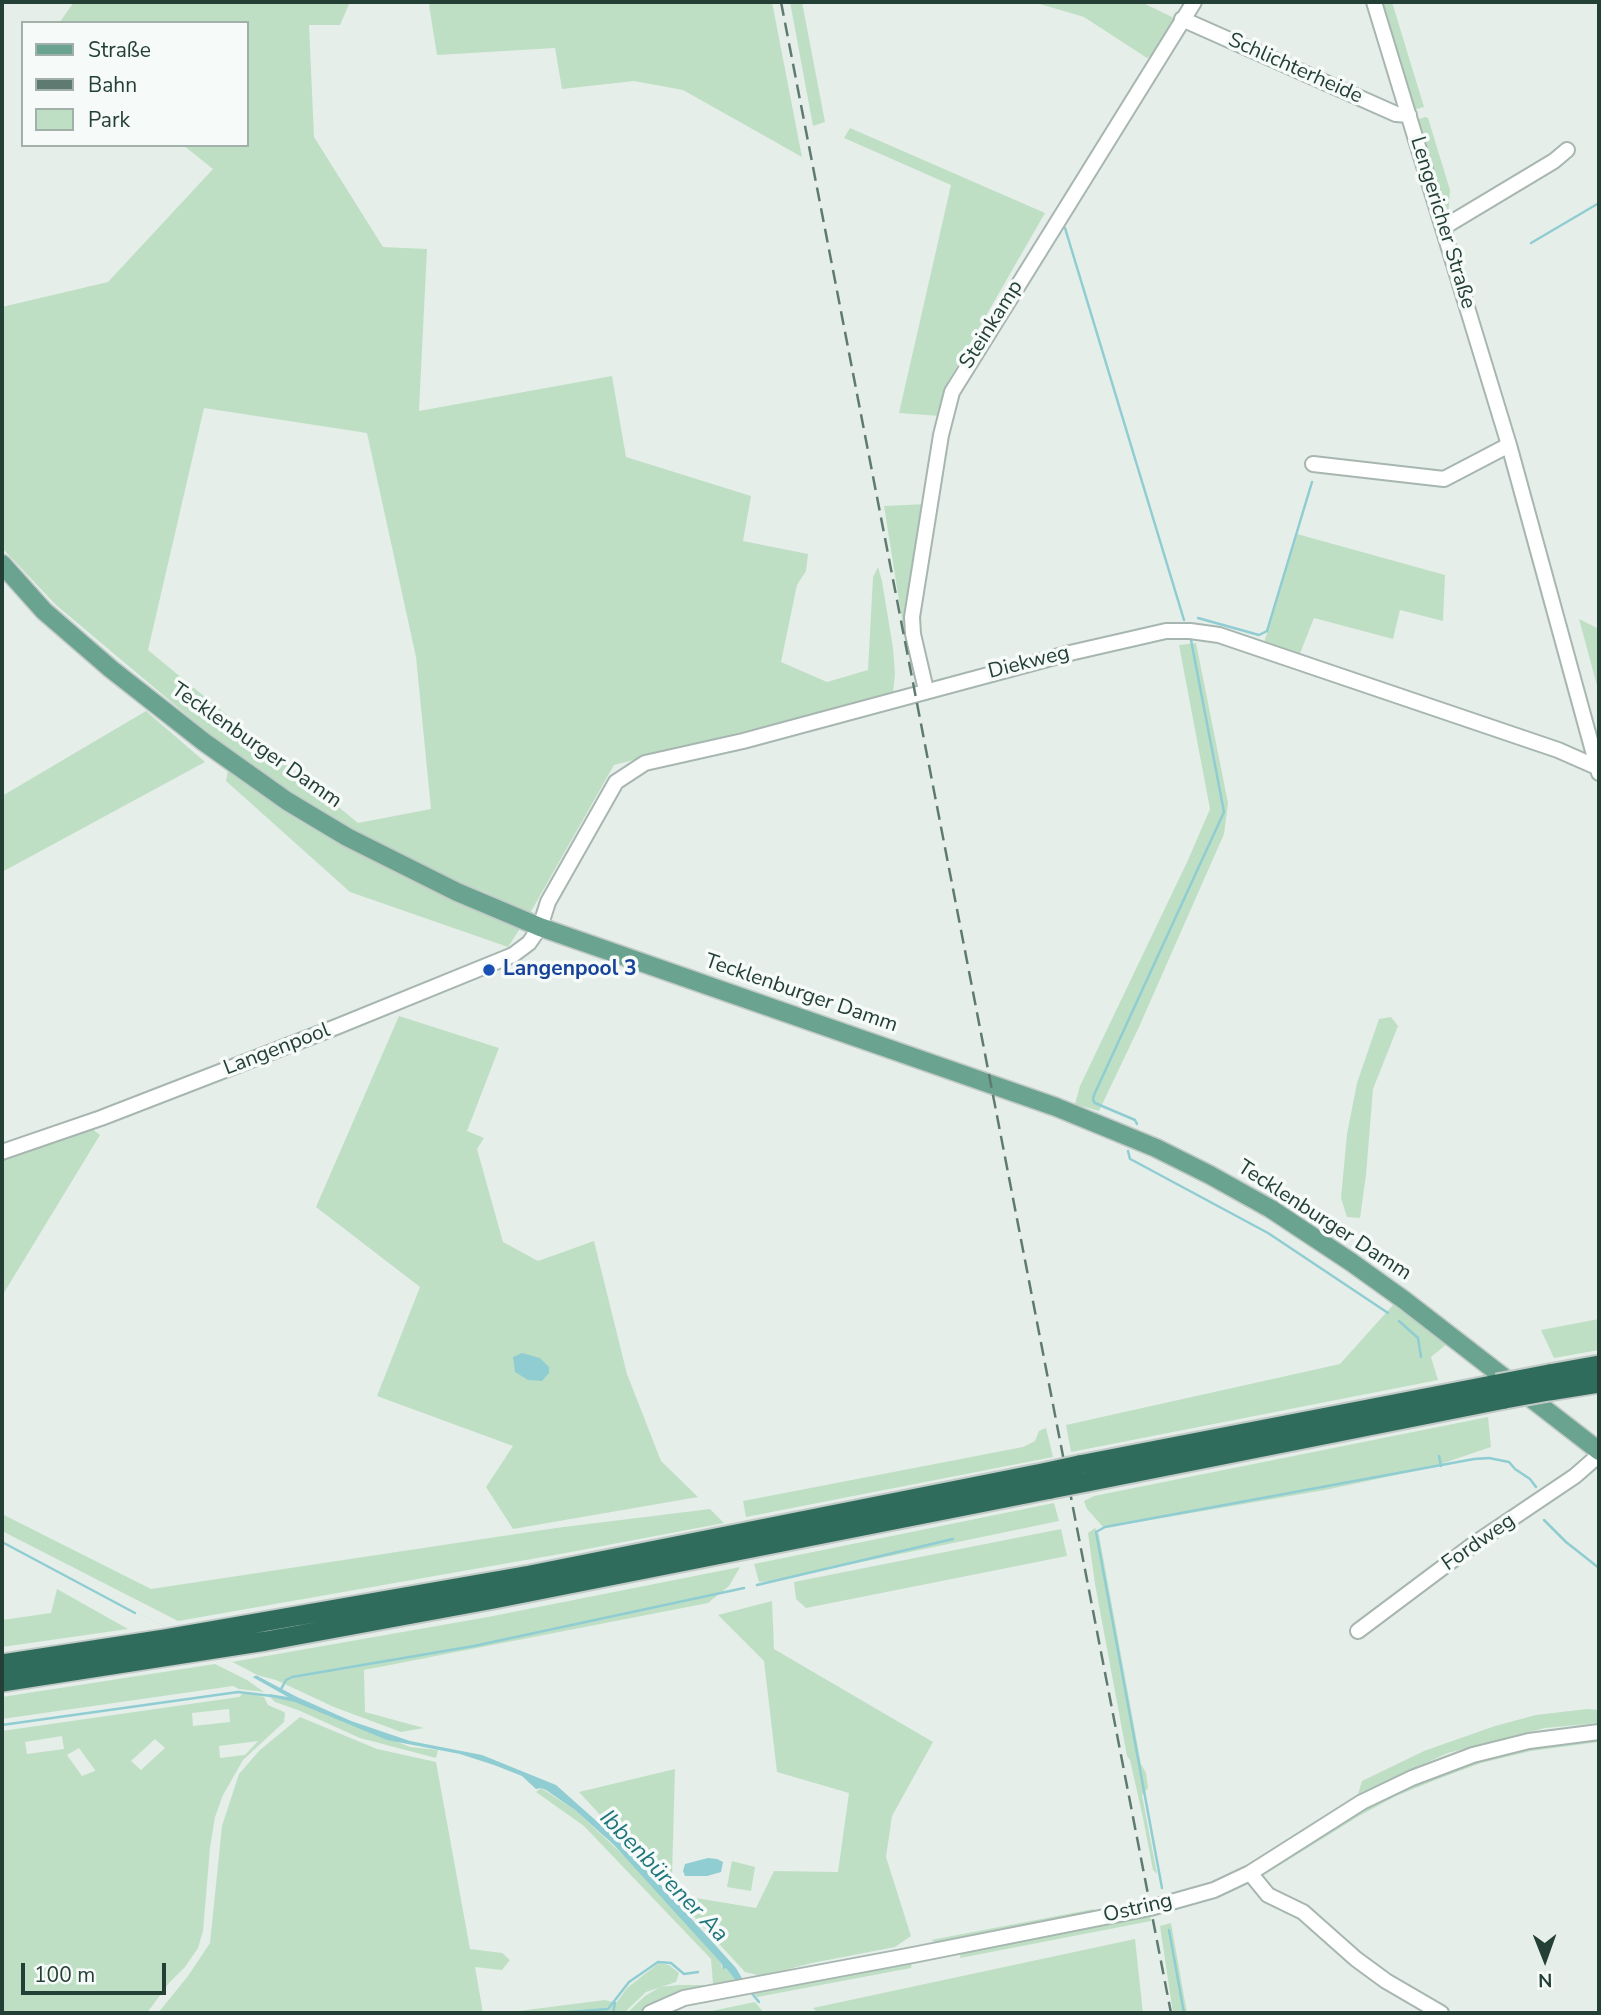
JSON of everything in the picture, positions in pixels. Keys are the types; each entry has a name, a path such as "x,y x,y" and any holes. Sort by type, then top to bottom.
{"highway":[{"path":"1549,1383 1599,1365"},
{"path":"2,1664 179,1637 530,1575 1083,1474 1501,1391 1549,1383 1599,1382"},
{"path":"2,1682 266,1641 494,1599 1049,1480"}],"main road":[{"name":"Tecklenburger Damm","path":"2,564 44,611 111,669 204,742 287,801 347,837 487,906 540,927 1056,1107 1167,1153 1271,1209 1351,1262 1404,1300 1599,1453"}],"street":[{"name":"Steinkamp","path":"926,690 912,617 941,435 952,392 1194,2"},
{"name":"Lengericher Straße","path":"1374,2 1509,446 1599,769"},
{"name":"Schlichterheide","path":"1182,19 1396,114 1409,115"},
{"path":"1444,227 1554,161 1567,149"},
{"path":"1313,464 1444,479 1509,446"},
{"name":"Diekweg","path":"540,927 548,902 616,782 645,762 743,741 926,690 1167,631 1219,635 1262,648 1558,750 1599,769"},
{"name":"Langenpool","path":"2,1152 180,1088 513,954 529,943 540,927"},
{"name":"Fordweg","path":"1359,1631 1474,1544 1575,1476 1599,1453"},
{"name":"Ostring","path":"650,2013 684,1998 1150,1908 1214,1889 1250,1873 1362,1802 1412,1778 1473,1755 1529,1741 1599,1732"},
{"path":"1250,1873 1268,1895 1303,1912 1356,1959 1441,2013"}],"green space":[{"path":"74,2 350,2 340,25 309,25 314,137 383,247 427,249 419,411 612,376 626,457 751,496 743,541 808,554 806,571 797,585 781,662 827,682 868,670 873,577 878,567 893,648 893,693 614,765 529,915 508,907 485,892 442,877 310,808 232,753 56,605 2,548 2,307 108,282 213,169 186,147 248,147 248,21 60,21","holes":["204,408 367,433 416,657 431,809 358,823 148,650"]},
{"path":"433,2 772,2 802,157 683,90 634,81 562,89 555,48 437,55 429,5"},
{"path":"790,2 802,2 825,122 813,126"},
{"path":"1033,2 1141,2 1174,18 1176,24 1158,52 1147,58 1084,17"},
{"path":"1379,2 1392,2 1424,107 1414,110"},
{"path":"1428,118 1450,190 1448,218 1445,217 1417,120"},
{"path":"850,128 1045,213 949,380 940,416 899,413 951,185 844,138"},
{"path":"926,504 907,614 920,686 917,686 902,619 884,506"},
{"path":"1297,534 1445,575 1443,621 1400,610 1393,639 1314,618 1299,656 1264,643"},
{"path":"1579,619 1599,629 1599,693"},
{"path":"1196,643 1228,803 1224,834 1099,1111 1075,1104 1080,1086 1210,809 1179,645"},
{"path":"146,711 205,762 2,872 2,796"},
{"path":"228,771 307,824 353,850 408,879 521,927 508,947 350,892 226,781"},
{"path":"399,1016 499,1048 467,1131 484,1138 477,1149 503,1242 538,1261 594,1241 627,1374 661,1461 698,1497 513,1529 486,1487 513,1446 377,1396 420,1287 316,1207"},
{"path":"1391,1017 1398,1026 1373,1089 1360,1218 1347,1217 1341,1198 1347,1134 1357,1083 1379,1019"},
{"path":"91,1128 100,1135 2,1296 2,1158"},
{"path":"1393,1305 1448,1343 1431,1357 1438,1380 1071,1452 1066,1425 1340,1364"},
{"path":"1599,1319 1599,1350 1554,1358 1541,1330"},
{"path":"1488,1417 1491,1447 1429,1468 1325,1490 1104,1528 1087,1509 1084,1501 1094,1496"},
{"path":"1046,1428 1053,1457 746,1517 743,1501 1023,1447 1035,1441 1039,1431"},
{"path":"1054,1503 1059,1521 770,1581 759,1582 754,1564"},
{"path":"710,1509 724,1523 178,1621 2,1531 2,1514 151,1589 556,1528"},
{"path":"1095,1528 1099,1535 1141,1764 1146,1773 1148,1788 1142,1795 1157,1874 1153,1870 1127,1756 1095,1584 1088,1533"},
{"path":"1061,1529 1067,1556 806,1608 796,1599 794,1582"},
{"path":"740,1567 729,1586 708,1603 364,1670 365,1712 424,1728 401,1732 334,1707 232,1662 488,1617"},
{"path":"57,1589 128,1629 2,1647 2,1620 51,1613"},
{"path":"772,1601 774,1649 933,1742 892,1816 886,1857 911,1936 895,1947 762,1976 745,1972 579,1792 675,1769 672,1875 690,1897 756,1908 774,1871 838,1872 849,1793 777,1772 764,1661 718,1615"},
{"path":"215,1664 264,1692 233,1686 2,1719 2,1697"},
{"path":"242,1694 264,1697 268,1705 285,1713 284,1722 243,1760 223,1795 215,1817 210,1848 203,1931 198,1948 185,1967 169,1983 147,2013 2,2013 2,1731 239,1697","holes":["229,1709 230,1722 193,1726 192,1713","62,1736 64,1749 27,1754 25,1742","155,1739 165,1748 141,1770 131,1761","258,1741 245,1755 220,1758 219,1746","79,1748 95,1770 82,1776 67,1755"]},
{"path":"270,1697 295,1701 410,1747 438,1750 436,1758 360,1738 275,1702"},
{"path":"1599,1710 1599,1723 1545,1728 1448,1753 1358,1794 1362,1781 1424,1751 1536,1715"},
{"path":"300,1717 377,1749 436,1762 470,1949 502,1953 510,1960 502,1970 475,1967 483,2013 158,2013 210,1943 222,1826 239,1774 260,1750"},
{"path":"1599,1737 1599,1742 1531,1751 1481,1763 1396,1796 1264,1875 1264,1870 1314,1837 1390,1793 1493,1755 1546,1743"},
{"path":"541,1788 575,1810 635,1866 736,1981 713,1984 711,1959 584,1826 536,1792"},
{"path":"732,1861 755,1867 751,1891 727,1887"},
{"path":"1094,1909 1090,1914 937,1943 931,1940"},
{"path":"1150,1915 1151,1921 960,1958 961,1951"},
{"path":"1171,1923 1187,2013 1173,2013 1160,1926"},
{"path":"1135,1939 1143,2013 818,2013 813,2008"},
{"path":"912,1962 911,1968 757,1997 753,1991 770,1987 785,1988 792,1982"},
{"path":"659,1963 669,1965 679,1973 676,1982 646,1992 624,2013 503,2013 605,2000 616,2003 627,1988"},
{"path":"704,1985 701,1989 663,1999 637,2013 627,2013 645,1996 660,1987"},
{"path":"755,2002 764,2013 702,2013"}],"water":[{"path":"522,1353 540,1358 549,1367 549,1373 542,1381 528,1380 515,1372 513,1357"},
{"path":"137,1612 297,1697 351,1721 410,1741 482,1755 556,1785 629,1850 736,1968 743,1980 736,1981 726,1968 723,1969 722,1964 614,1845 575,1810 546,1790 536,1789 522,1776 494,1765 460,1754 387,1740 295,1702 270,1697 269,1694 288,1697"},
{"path":"708,1858 723,1862 721,1872 707,1876 685,1876 685,1864"}],"pier":[{"path":"137,1612 257,1675 249,1679 131,1617"}],"waterway":[{"path":"1531,243 1599,203"},
{"path":"1065,228 1184,620"},
{"path":"1198,618 1259,635 1267,631 1312,482"},
{"path":"1137,1124 1135,1120 1095,1103 1094,1095 1224,812 1191,640"},
{"path":"1128,1151 1130,1159 1268,1233 1388,1313"},
{"path":"1399,1321 1418,1338 1421,1357"},
{"path":"1439,1456 1441,1466"},
{"path":"1162,1888 1096,1532 1105,1527 1474,1459 1489,1458 1509,1462 1536,1487"},
{"path":"1544,1520 1566,1542 1599,1568"},
{"path":"757,1585 953,1539"},
{"name":"Ibbenbürener Aa","path":"2,1542 135,1613"},
{"path":"280,1691 286,1680 292,1677 474,1646 744,1588"},
{"path":"2,1725 238,1692 272,1696"},
{"path":"1169,1930 1184,2013"},
{"path":"556,2013 608,2009 629,1982 658,1962 671,1963 684,1974 698,1972"},
{"name":"Ibbenbürener Aa","path":"750,1991 759,2002"},
{"path":"613,2013 615,2003"}],"railway":[{"path":"781,2 1171,2013"}],"place":[{"name":"Langenpool 3","path":"489,970"}]}
